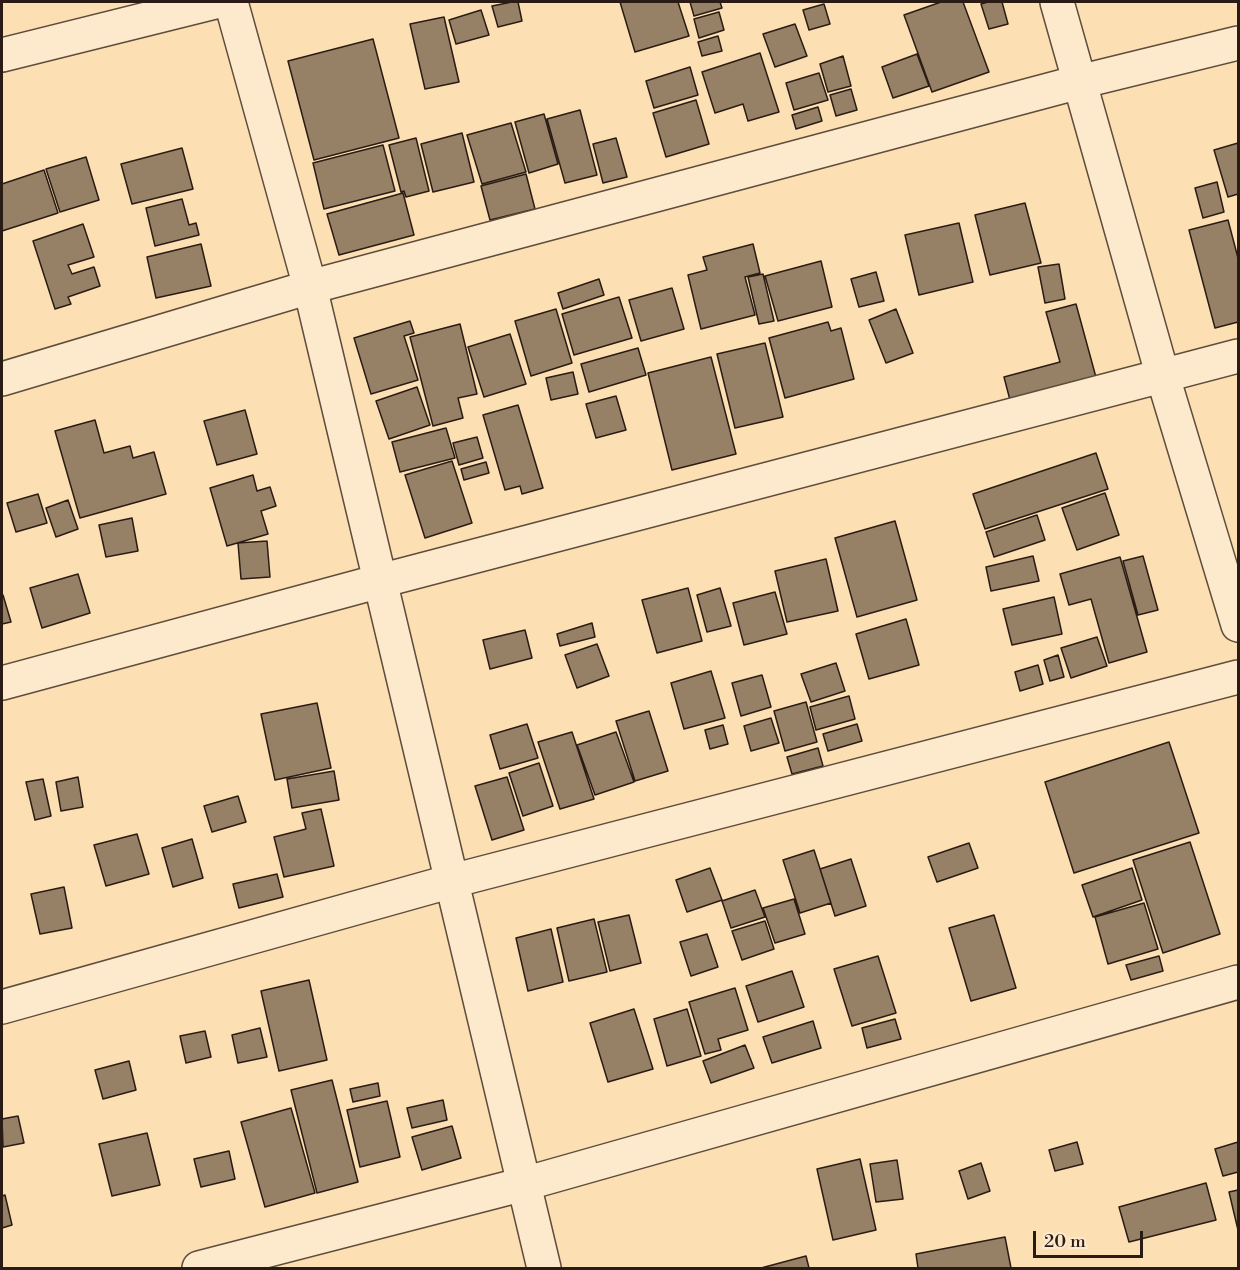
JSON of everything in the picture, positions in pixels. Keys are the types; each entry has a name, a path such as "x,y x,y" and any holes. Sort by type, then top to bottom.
{"street":[{"path":"2,55 215,2"},
{"path":"231,2 310,287 544,1269"},
{"path":"1057,2 1163,377 1239,625"},
{"path":"2,379 310,287 1079,82 1239,43"},
{"path":"2,683 380,581 1239,356"},
{"path":"2,1007 452,881 1239,677"},
{"path":"199,1269 524,1184 1239,982"}],"building":[{"path":"518,2 522,21 498,27 492,6"},
{"path":"620,2 678,2 689,36 635,52"},
{"path":"690,2 720,2 722,8 694,16"},
{"path":"941,2 963,2 989,72 932,92 904,15"},
{"path":"1002,2 1008,24 989,29 981,4"},
{"path":"824,4 830,24 809,30 803,10"},
{"path":"481,10 489,35 456,44 449,20"},
{"path":"719,12 724,30 699,38 694,19"},
{"path":"444,17 459,82 425,89 410,24"},
{"path":"795,24 807,56 775,67 763,34"},
{"path":"718,36 722,51 702,56 698,42"},
{"path":"373,39 399,138 314,160 288,61"},
{"path":"760,53 779,112 748,121 743,104 715,113 702,72"},
{"path":"917,54 929,86 893,98 882,67"},
{"path":"843,56 851,86 828,92 820,64"},
{"path":"690,67 698,95 654,108 646,81"},
{"path":"819,73 828,100 794,110 786,83"},
{"path":"851,89 857,110 836,116 830,95"},
{"path":"696,100 709,144 666,157 653,113"},
{"path":"818,107 822,121 796,129 792,115"},
{"path":"580,110 597,175 565,183 547,119"},
{"path":"544,114 558,164 529,173 515,122"},
{"path":"511,123 526,172 482,184 467,135"},
{"path":"462,133 474,182 433,192 421,144"},
{"path":"416,138 429,191 406,197 404,191 401,192 389,145"},
{"path":"616,138 627,177 603,183 593,144"},
{"path":"1238,143 1238,194 1228,197 1214,150"},
{"path":"383,145 395,191 324,209 313,163"},
{"path":"182,148 193,189 132,204 121,164"},
{"path":"86,157 99,200 60,212 46,169"},
{"path":"44,170 58,213 2,231 2,184"},
{"path":"526,174 535,209 490,220 481,186"},
{"path":"1217,182 1224,212 1203,218 1195,188"},
{"path":"403,193 414,235 339,255 327,214"},
{"path":"182,199 189,225 196,223 199,235 155,246 146,208"},
{"path":"1025,203 1041,263 990,275 975,215"},
{"path":"1228,220 1238,258 1238,322 1215,328 1189,230"},
{"path":"959,223 973,282 919,295 905,235"},
{"path":"83,224 94,257 68,265 72,274 94,267 100,286 68,297 71,304 55,309 33,241"},
{"path":"201,244 211,286 156,298 147,257"},
{"path":"753,244 760,273 745,277 755,315 701,329 688,275 707,270 703,257"},
{"path":"821,261 832,307 778,321 765,276"},
{"path":"1059,264 1065,299 1045,303 1038,267"},
{"path":"876,272 884,301 859,307 851,279"},
{"path":"763,274 774,321 759,324 748,277"},
{"path":"599,279 604,295 563,309 558,293"},
{"path":"672,288 684,329 641,341 629,300"},
{"path":"619,297 632,338 574,355 562,314"},
{"path":"1076,304 1097,381 1011,404 1004,377 1060,362 1046,312"},
{"path":"556,309 572,363 531,376 515,321"},
{"path":"896,309 913,353 886,363 869,320"},
{"path":"410,321 414,333 404,336 418,380 371,394 354,338"},
{"path":"828,322 831,331 841,328 854,379 785,398 769,338"},
{"path":"460,324 477,394 458,398 463,418 433,426 410,337"},
{"path":"510,334 526,384 484,397 468,347"},
{"path":"765,343 783,417 735,428 717,354"},
{"path":"638,348 646,375 589,392 581,364"},
{"path":"711,357 736,454 672,470 648,373"},
{"path":"573,372 578,394 551,400 546,378"},
{"path":"417,387 430,425 389,439 376,401"},
{"path":"616,396 626,430 596,438 586,404"},
{"path":"518,405 543,488 522,494 520,486 505,490 483,415"},
{"path":"245,410 257,454 217,465 204,421"},
{"path":"95,420 104,453 130,446 133,458 154,452 166,494 80,518 55,431"},
{"path":"446,428 455,458 400,472 392,442"},
{"path":"477,437 483,458 459,465 453,443"},
{"path":"1096,453 1108,489 985,529 973,494"},
{"path":"452,461 472,523 425,538 405,475"},
{"path":"486,462 489,473 464,480 461,469"},
{"path":"253,475 257,491 270,487 276,506 261,511 268,534 227,546 210,488"},
{"path":"1105,493 1119,535 1077,550 1062,508"},
{"path":"38,494 47,523 16,532 7,503"},
{"path":"68,500 78,529 56,537 46,508"},
{"path":"1037,515 1045,540 994,557 986,532"},
{"path":"132,518 138,551 106,557 99,525"},
{"path":"895,521 917,600 857,617 835,538"},
{"path":"267,541 270,577 241,579 238,543"},
{"path":"1033,556 1039,581 991,591 986,567"},
{"path":"1143,556 1158,610 1138,615 1123,561"},
{"path":"1120,557 1147,652 1109,663 1091,599 1069,605 1060,574"},
{"path":"826,559 838,611 787,622 775,571"},
{"path":"78,574 90,613 42,628 30,588"},
{"path":"688,588 702,641 657,653 642,600"},
{"path":"720,588 731,626 707,632 697,595"},
{"path":"775,592 787,634 744,645 733,603"},
{"path":"2,596 11,622 2,624"},
{"path":"1054,597 1062,634 1012,645 1003,609"},
{"path":"906,619 919,665 869,679 856,634"},
{"path":"592,623 595,637 560,646 557,634"},
{"path":"525,630 532,658 490,669 483,640"},
{"path":"1097,637 1107,666 1071,678 1061,648"},
{"path":"597,644 609,676 577,688 565,655"},
{"path":"1058,655 1064,677 1050,681 1044,660"},
{"path":"836,663 845,691 811,702 801,674"},
{"path":"1038,665 1043,684 1020,691 1015,672"},
{"path":"711,671 725,718 684,729 671,683"},
{"path":"762,675 771,707 741,716 732,683"},
{"path":"849,696 855,719 816,730 810,707"},
{"path":"806,702 817,742 785,751 774,711"},
{"path":"317,703 331,768 275,780 261,714"},
{"path":"649,711 668,771 635,781 616,721"},
{"path":"771,718 779,743 751,751 744,726"},
{"path":"527,724 538,758 500,769 490,735"},
{"path":"857,724 862,741 828,751 823,734"},
{"path":"723,725 728,744 710,749 705,730"},
{"path":"572,732 594,799 560,809 538,742"},
{"path":"616,732 634,782 595,795 577,745"},
{"path":"1169,742 1199,833 1074,873 1045,782"},
{"path":"818,748 823,766 792,774 787,757"},
{"path":"539,763 553,806 523,816 509,773"},
{"path":"334,771 339,800 292,808 287,779"},
{"path":"78,777 83,807 61,811 56,782"},
{"path":"507,777 524,830 492,840 475,786"},
{"path":"43,779 51,816 35,820 26,782"},
{"path":"238,796 246,822 212,832 204,806"},
{"path":"321,809 334,866 284,877 274,837 306,829 302,813"},
{"path":"137,834 149,874 106,886 94,845"},
{"path":"192,839 203,878 173,887 162,848"},
{"path":"1190,842 1220,934 1163,953 1133,860"},
{"path":"969,843 978,868 937,882 928,857"},
{"path":"814,850 831,903 800,913 783,860"},
{"path":"851,859 866,906 835,916 820,869"},
{"path":"710,868 722,900 687,912 676,880"},
{"path":"1132,868 1142,900 1093,917 1082,885"},
{"path":"277,874 283,897 239,908 233,884"},
{"path":"64,887 72,928 40,934 31,894"},
{"path":"755,890 765,917 731,928 722,901"},
{"path":"794,899 805,934 775,943 763,908"},
{"path":"1144,903 1158,949 1108,964 1095,917"},
{"path":"629,915 641,963 610,971 598,922"},
{"path":"994,915 1016,988 971,1001 949,928"},
{"path":"594,919 607,972 569,981 557,928"},
{"path":"765,921 774,949 742,960 732,931"},
{"path":"551,929 563,982 528,991 516,938"},
{"path":"707,934 718,967 691,976 680,942"},
{"path":"878,956 896,1013 852,1026 834,969"},
{"path":"1159,956 1163,971 1131,980 1126,965"},
{"path":"792,971 804,1007 758,1022 746,986"},
{"path":"309,980 327,1060 279,1071 261,991"},
{"path":"735,988 748,1030 718,1039 721,1050 705,1054 689,1002"},
{"path":"634,1009 653,1069 608,1082 590,1023"},
{"path":"687,1009 701,1056 667,1066 654,1019"},
{"path":"895,1019 901,1039 867,1048 862,1028"},
{"path":"813,1021 821,1048 772,1063 763,1037"},
{"path":"260,1028 267,1057 238,1063 232,1035"},
{"path":"205,1031 211,1057 186,1063 180,1036"},
{"path":"745,1045 754,1068 711,1083 703,1061"},
{"path":"129,1061 136,1090 103,1099 95,1070"},
{"path":"332,1080 358,1182 317,1193 291,1090"},
{"path":"378,1083 380,1096 353,1102 350,1089"},
{"path":"443,1100 447,1120 412,1128 407,1108"},
{"path":"387,1101 400,1157 360,1167 347,1110"},
{"path":"291,1108 315,1193 265,1207 241,1122"},
{"path":"18,1116 24,1143 3,1147 2,1119"},
{"path":"452,1126 461,1158 422,1170 412,1137"},
{"path":"147,1133 160,1185 112,1196 99,1144"},
{"path":"1077,1142 1083,1164 1055,1171 1049,1150"},
{"path":"1238,1142 1238,1172 1223,1176 1215,1149"},
{"path":"229,1151 235,1179 201,1187 194,1159"},
{"path":"860,1159 876,1230 833,1240 817,1169"},
{"path":"897,1160 903,1199 876,1202 870,1164"},
{"path":"981,1163 990,1191 968,1199 959,1171"},
{"path":"1206,1183 1216,1220 1129,1242 1119,1207"},
{"path":"1238,1190 1238,1230 1229,1192"},
{"path":"5,1195 12,1225 2,1228 2,1196"},
{"path":"1005,1237 1011,1268 918,1268 916,1254"},
{"path":"806,1256 809,1268 761,1268"}]}
